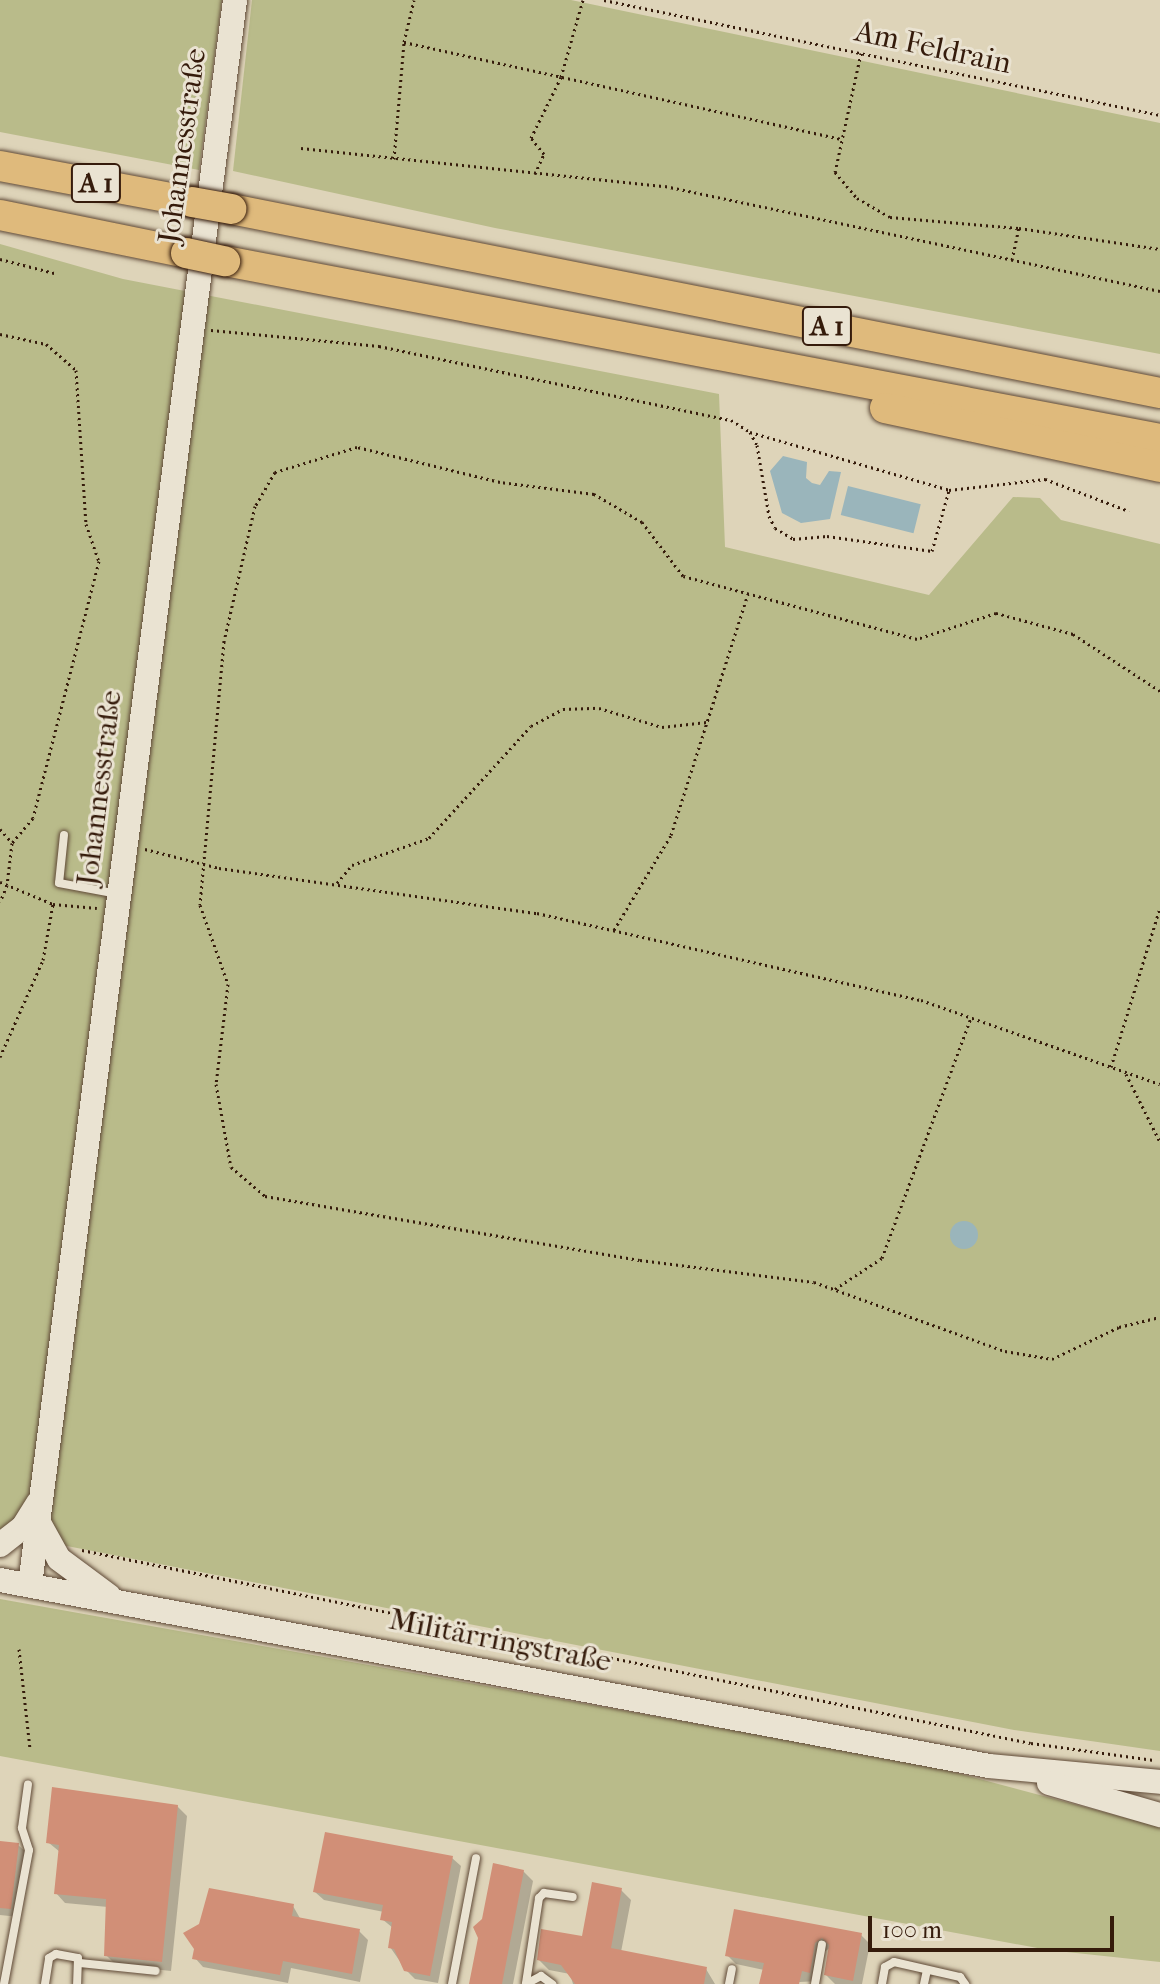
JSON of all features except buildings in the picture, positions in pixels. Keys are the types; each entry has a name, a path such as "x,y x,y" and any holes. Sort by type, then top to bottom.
{"highway":[{"name":"A 1","path":"0,166 1151,389"},
{"name":"A 1","path":"0,215 559,328 1160,439"},
{"path":"559,328 574,341 1160,467"},
{"path":"1091,453 1160,477"}],"main road":[{"name":"Johannesstraße","path":"30,1585 235,0"},
{"path":"0,1545 39,1509 59,1559 117,1602"},
{"name":"Militärringstraße","path":"0,1580 989,1766 1160,1782"},
{"name":"Militärringstraße","path":"989,1766 1160,1815"}],"lane":[{"path":"64,835 59,883 118,900"},
{"path":"4,1984 29,1850 22,1828 28,1784"},
{"path":"452,1984 476,1858"},
{"path":"526,1983 539,1898 544,1893 573,1897"},
{"path":"815,1984 822,1945"},
{"path":"45,1984 51,1955 74,1956 79,1963 77,1984"},
{"path":"882,1984 885,1967 894,1962 960,1977 965,1984"},
{"path":"79,1963 156,1971"},
{"path":"729,1984 732,1969"},
{"path":"924,1984 927,1970"},
{"path":"526,1983 541,1976 552,1984"}],"path":[{"path":"394,159 404,42 414,0"},
{"path":"535,174 544,154 531,138 561,77 583,0"},
{"name":"Am Feldrain","path":"604,0 1160,115"},
{"path":"404,42 841,139"},
{"path":"861,53 835,172 857,198 890,217 1019,228 1160,249"},
{"path":"301,148 665,186 1160,291"},
{"path":"1012,260 1019,228"},
{"path":"0,259 54,273"},
{"path":"192,326 379,346 667,404 731,420 750,432 949,490 1045,479 1129,511"},
{"path":"0,334 46,344 76,370 86,524 99,561 33,818 12,843 7,885 0,902"},
{"path":"750,432 769,516 775,528 793,539 827,536 932,551 949,490"},
{"path":"1160,691 1073,634 996,613 917,639 683,576 642,522 594,494 500,482 357,447 275,472 255,506 224,641 200,905 228,984 216,1084 231,1167 265,1196 640,1260 814,1282 1005,1351 1052,1359 1119,1327 1160,1317"},
{"path":"614,931 671,835 748,594"},
{"path":"336,884 352,865 429,838 531,726 563,709 599,708 662,727 707,722"},
{"path":"0,829 12,843"},
{"path":"125,845 203,863 537,913 921,1000 1160,1084"},
{"path":"0,882 53,904 118,900"},
{"path":"0,1057 43,960 53,904"},
{"path":"1111,1067 1160,908"},
{"path":"834,1289 882,1258 971,1018"},
{"path":"1125,1072 1160,1142"},
{"path":"59,1559 73,1548 1031,1743 1160,1760"},
{"path":"19,1649 30,1748"}],"green space":[{"path":"0,0 222,0 199,170 0,132"},
{"path":"252,0 571,0 1160,123 1160,354 495,228 233,171"},
{"path":"0,244 123,279 719,394 725,547 929,595 1013,497 1040,498 1061,520 1160,544 1160,1751 1014,1730 0,1533"},
{"path":"0,1599 927,1765 1160,1827 1160,1962 1048,1950 0,1756"}],"water":[{"path":"783,456 807,462 806,478 812,483 820,485 829,471 841,472 830,519 801,523 782,513 770,471"},
{"path":"848,486 921,504 914,533 841,515"},
{"path":"964,1221 974,1225 978,1235 974,1245 964,1249 954,1245 950,1235 954,1225"}]}
